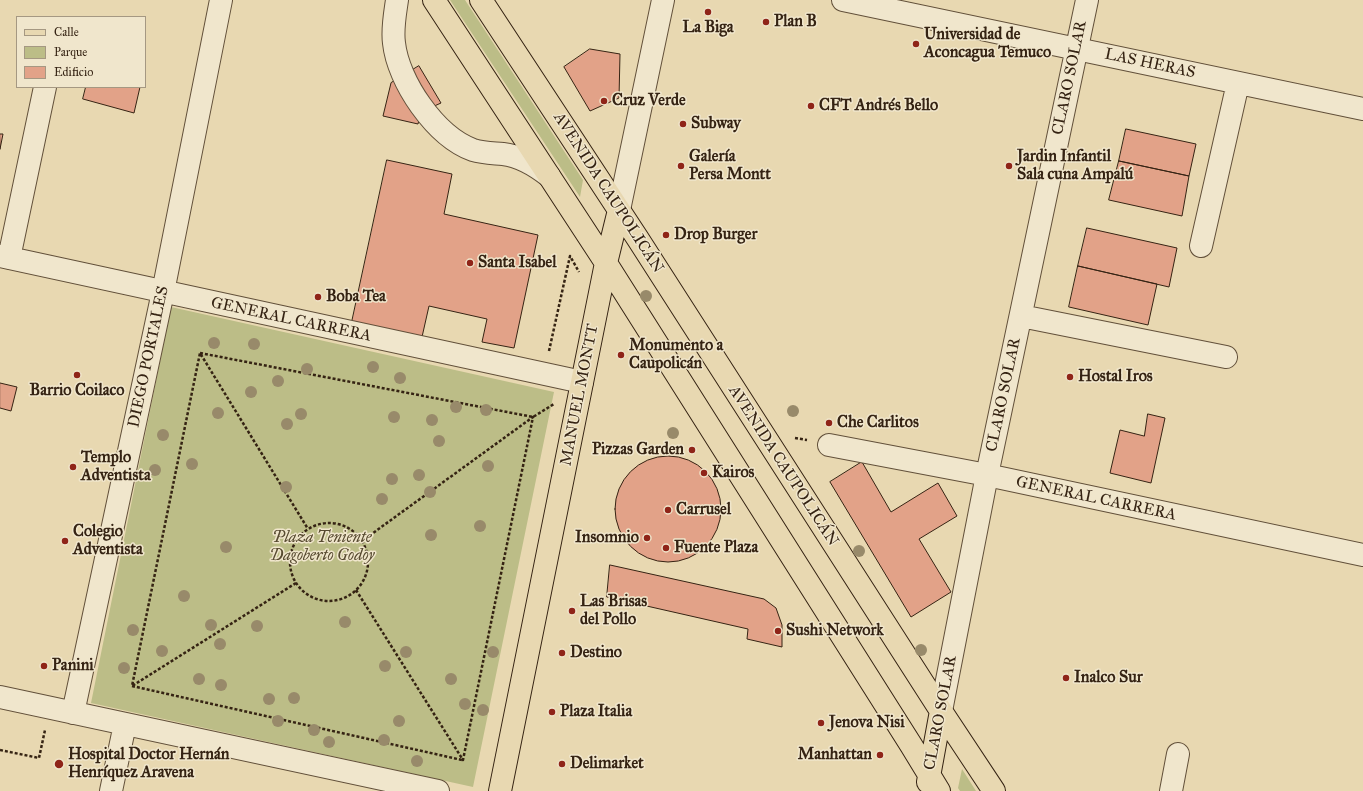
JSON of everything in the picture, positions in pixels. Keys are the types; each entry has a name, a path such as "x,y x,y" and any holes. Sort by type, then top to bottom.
{"main road":[{"path":"434,0 606,263 932,786"},
{"name":"AVENIDA CAUPOLICÁN","path":"481,0 619,210 994,791"},
{"name":"MANUEL MONTT","path":"500,791 572,380 606,263 619,210"},
{"name":"CLARO SOLAR","path":"932,786 941,711"}],"street":[{"name":"DIEGO PORTALES","path":"73,713 163,292 220,0"},
{"path":"397,0 394,29 397,58 411,89 438,126 449,136 472,150 520,158 536,166 549,176"},
{"name":"MANUEL MONTT","path":"619,210 663,0"},
{"name":"LAS HERAS","path":"843,0 1363,109"},
{"name":"CLARO SOLAR","path":"941,711 987,475 1087,0"},
{"path":"1201,246 1238,82"},
{"path":"5,257 46,88"},
{"name":"GENERAL CARRERA","path":"5,257 572,380"},
{"path":"1021,316 1226,357"},
{"name":"GENERAL CARRERA","path":"829,444 987,475 1363,555"},
{"path":"0,697 438,791"},
{"path":"111,791 125,724"},
{"path":"1171,791 1178,754"}],"path":[{"path":"572,380 565,369 546,366 570,256 581,275"},
{"path":"200,353 533,417"},
{"path":"200,353 308,529"},
{"path":"132,686 200,353"},
{"path":"362,541 533,417"},
{"path":"463,760 533,417"},
{"path":"322,524 338,524 351,530 362,541 368,563 364,578 356,590 343,598 320,600 307,594 296,582 291,568 291,553 298,539 308,529 322,524"},
{"path":"132,686 296,582"},
{"path":"356,590 463,760"},
{"path":"132,686 463,760"},
{"path":"0,750 39,758 51,708"}],"green space":[{"path":"450,0 465,0 583,180 580,197"},
{"name":"Plaza Teniente Dagoberto Godoy","path":"171,307 554,392 473,787 91,703"},
{"path":"962,769 976,791 960,791 958,788"}],"building":[{"path":"590,49 620,54 619,98 590,111 564,67"},
{"path":"419,66 441,103 421,112 418,124 383,116 391,83"},
{"path":"86,88 140,88 134,113 83,99"},
{"path":"1126,129 1196,144 1189,176 1119,161"},
{"path":"0,134 3,134 0,149"},
{"path":"387,160 452,174 444,214 538,235 514,348 482,342 487,319 429,306 422,337 352,322"},
{"path":"1119,161 1189,176 1182,216 1109,200"},
{"path":"1087,228 1177,248 1169,287 1078,266"},
{"path":"1078,266 1157,284 1148,325 1069,307"},
{"path":"0,383 17,387 11,411 0,408"},
{"path":"1148,414 1165,418 1151,483 1110,473 1120,430 1144,436"},
{"name":"Carrusel","path":"668,456 688,460 706,471 717,489 721,509 717,529 706,547 688,558 668,562 648,558 630,547 619,529 615,509 619,489 630,471 648,460"},
{"path":"862,462 891,512 938,483 957,516 919,539 951,592 911,617 830,482"},
{"path":"610,565 764,599 776,608 782,625 782,647 747,639 748,629 607,597"}],"place":[{"name":"La Biga","path":"708,12"},
{"name":"Plan B","path":"766,22"},
{"name":"Universidad de Aconcagua Temuco","path":"916,44"},
{"name":"Cruz Verde","path":"604,101"},
{"name":"CFT Andrés Bello","path":"811,106"},
{"name":"Subway","path":"683,124"},
{"name":"Galería Persa Montt","path":"681,166"},
{"name":"Jardin Infantil Sala cuna Ampalú","path":"1009,166"},
{"name":"Drop Burger","path":"666,235"},
{"name":"Santa Isabel","path":"470,263"},
{"name":"Boba Tea","path":"318,297"},
{"name":"Monumento a Caupolicán","path":"621,355"},
{"name":"Barrio Coilaco","path":"77,375"},
{"name":"Hostal Iros","path":"1070,377"},
{"name":"Che Carlitos","path":"829,423"},
{"name":"Pizzas Garden","path":"692,450"},
{"name":"Templo Adventista","path":"73,467"},
{"name":"Kairos","path":"704,473"},
{"name":"Carrusel","path":"668,510"},
{"name":"Insomnio","path":"647,538"},
{"name":"Colegio Adventista","path":"65,541"},
{"name":"Fuente Plaza","path":"666,548"},
{"name":"Las Brisas del Pollo","path":"572,611"},
{"name":"Sushi Network","path":"778,631"},
{"name":"Destino","path":"562,653"},
{"name":"Panini","path":"44,666"},
{"name":"Inalco Sur","path":"1066,678"},
{"name":"Plaza Italia","path":"552,712"},
{"name":"Jenova Nisi","path":"821,723"},
{"name":"Manhattan","path":"880,755"},
{"name":"Hospital Doctor Hernán Henríquez Aravena","path":"59,764"},
{"name":"Delimarket","path":"562,764"}]}
